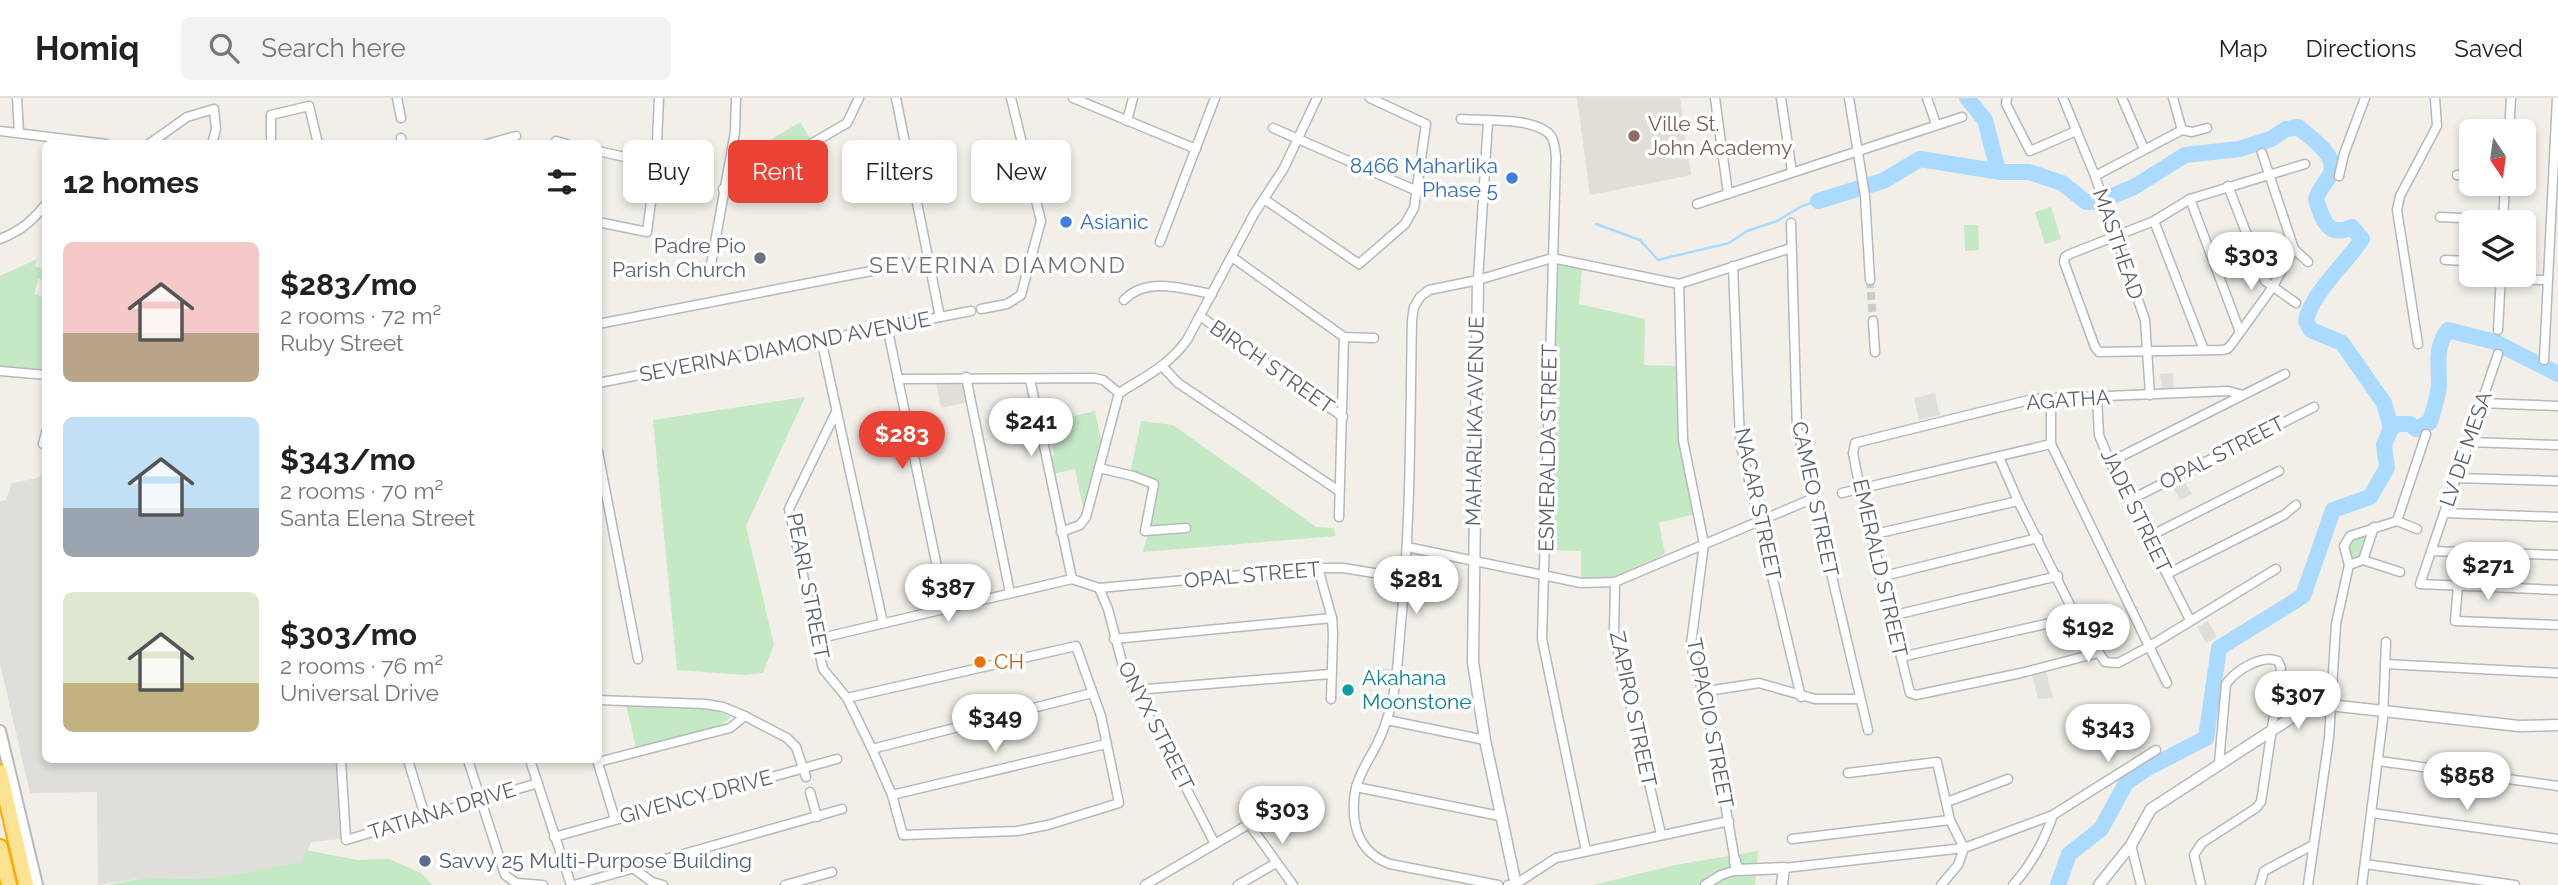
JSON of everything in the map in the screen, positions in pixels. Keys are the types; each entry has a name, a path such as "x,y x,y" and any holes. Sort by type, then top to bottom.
{"highway":[{"path":"0,772 26,885"},
{"path":"0,802 19,885"},
{"path":"0,847 6,885"},
{"path":"0,868 6,885"}],"main road":[{"path":"0,731 37,885"}],"street":[{"path":"17,98 19,133"},
{"path":"397,98 401,118"},
{"path":"657,140 659,98"},
{"path":"709,270 735,132 736,98"},
{"path":"723,189 738,186 847,123 859,98"},
{"path":"896,98 940,317"},
{"path":"981,309 1007,304 1021,295 1041,221 1011,98"},
{"path":"1073,98 1196,149"},
{"path":"1127,121 1133,98"},
{"path":"1160,242 1215,98"},
{"path":"1061,532 1080,525 1086,517 1119,393 1163,367 1180,351 1299,139 1317,98"},
{"path":"1264,199 1359,264 1405,224 1414,208 1426,124 1370,98"},
{"path":"1714,98 1728,194"},
{"path":"1781,98 1792,172"},
{"path":"1849,98 1865,195 1870,280"},
{"path":"1927,98 1936,124"},
{"name":"MASTHEAD","path":"2063,98 2095,176 2144,320 2150,395"},
{"path":"2122,98 2144,149"},
{"path":"2173,98 2182,130"},
{"path":"2339,176 2344,154 2365,98"},
{"path":"2418,345 2397,210 2400,196 2437,127 2435,98"},
{"path":"2510,119 2511,98"},
{"path":"2544,360 2557,98"},
{"path":"2005,100 2030,151 2076,131"},
{"path":"271,140 271,115 309,106 317,140"},
{"path":"155,140 187,117 214,109 216,128 213,140"},
{"path":"1697,204 1962,117"},
{"name":"ESMERALDA STREET","path":"1461,119 1533,124 1545,130 1555,143 1542,639 1587,851"},
{"name":"MAHARLIKA AVENUE","path":"1488,121 1478,280 1473,662 1485,740 1516,885"},
{"path":"1273,128 1417,191"},
{"path":"2095,176 2182,130 2192,132 2207,128"},
{"path":"0,131 56,140"},
{"path":"502,140 516,136"},
{"path":"602,151 623,156"},
{"path":"2263,153 2294,249 2308,262"},
{"path":"2294,249 2272,288 2227,349 2099,352 2064,262 2065,257 2070,254 2154,221 2190,199 2305,164"},
{"path":"2228,186 2264,281 2296,303"},
{"path":"2190,199 2240,331"},
{"path":"602,223 646,232 650,203"},
{"path":"0,239 20,230 42,209"},
{"path":"2440,217 2459,218"},
{"path":"2154,221 2204,350"},
{"name":"CAMEO STREET","path":"1791,223 1797,428 1868,730"},
{"path":"1498,885 1377,860 1368,853 1356,828 1356,787 1387,720 1395,685 1407,547 1412,320 1415,307 1420,297 1429,290 1478,280 1552,258 1679,284 1791,248"},
{"path":"1232,257 1344,337 1374,338"},
{"path":"602,323 928,260"},
{"path":"2445,260 2459,261"},
{"name":"NACAR STREET","path":"1733,266 1740,442 1801,697"},
{"path":"2536,279 2547,280"},
{"name":"TOPACIO STREET","path":"1679,284 1683,440 1704,544 1691,644 1715,746 1736,866"},
{"path":"1124,300 1132,291 1154,285 1212,295"},
{"path":"2498,330 2500,287"},
{"name":"SEVERINA DIAMOND AVENUE","path":"602,382 971,311"},
{"name":"BIRCH STREET","path":"1200,316 1343,417"},
{"path":"1873,321 1875,352"},
{"path":"887,326 946,610"},
{"path":"1339,517 1344,337"},
{"path":"821,339 883,623"},
{"name":"LV DE MESA","path":"2458,586 2420,584 2498,354"},
{"path":"1163,367 1178,383 1339,491"},
{"path":"0,371 42,375"},
{"path":"2110,462 2285,374"},
{"path":"966,377 1010,593"},
{"path":"898,379 1094,378 1102,380 1119,393"},
{"path":"1030,379 1072,579"},
{"name":"AGATHA","path":"1855,443 2033,399 2228,391 2243,395"},
{"name":"JADE STREET","path":"2097,398 2099,435 2110,462 2190,620"},
{"path":"2051,399 2051,444 2167,683"},
{"path":"2481,403 2558,406"},
{"name":"OPAL STREET","path":"2130,500 2314,407"},
{"name":"PEARL STREET","path":"836,412 789,509 823,669 847,698 872,749 892,795 903,835 1017,831 1048,825 1119,803 1105,744"},
{"path":"2397,521 2426,435"},
{"path":"2468,442 2558,445"},
{"name":"EMERALD STREET","path":"1855,443 1853,453 1860,489 1910,693 1916,695 2021,673 2098,653"},
{"path":"1842,493 2051,444"},
{"path":"1999,457 2076,617 2105,662 2118,663 2148,647 2276,569"},
{"path":"1099,468 1154,484 1145,531 1186,528"},
{"path":"2148,537 2278,471"},
{"path":"602,473 638,659"},
{"path":"2456,478 2558,481"},
{"path":"1407,547 1545,577 1581,583 1615,582 1814,498"},
{"path":"1871,535 2018,501"},
{"path":"2167,574 2284,515 2296,505"},
{"path":"2444,513 2558,517"},
{"path":"2308,885 2329,738 2336,624 2349,565 2345,555 2346,540 2350,536 2397,521 2417,529"},
{"path":"2363,560 2375,527"},
{"path":"1880,577 2038,538"},
{"path":"2431,551 2558,555"},
{"path":"2349,565 2363,560 2400,572"},
{"path":"1318,568 1332,618 1331,699"},
{"name":"OPAL STREET","path":"1099,588 1318,568 1343,568 1405,578"},
{"path":"1891,616 2057,576"},
{"path":"817,639 1072,579 1099,588"},
{"name":"ZAPIRO STREET","path":"1615,582 1614,634 1661,834"},
{"path":"2558,590 2458,586 2455,621 2558,625"},
{"name":"ONYX STREET","path":"1099,588 1108,608 1123,667 1215,844"},
{"path":"1901,657 2076,617"},
{"path":"1114,639 1332,618"},
{"path":"2362,885 2379,761 2386,642"},
{"path":"847,698 1076,646 1101,716 1105,744 892,795"},
{"path":"2202,885 2194,855 2202,843 2261,802 2281,668 2278,661 2270,657 2263,658 2230,677 2226,684 2219,763"},
{"path":"2385,664 2558,673"},
{"path":"1135,690 1330,674"},
{"path":"1701,692 1759,683 1801,697 1860,699"},
{"path":"872,749 1092,693"},
{"path":"602,701 705,704 723,707 787,738 796,747 805,772"},
{"path":"2099,885 2131,845 2151,809 2311,705 2384,709 2519,726 2558,725"},
{"path":"602,760 730,728 745,716"},
{"path":"1387,720 1485,740"},
{"path":"1705,885 1736,866 1784,868 1964,848 2053,815 2156,750"},
{"name":"GIVENCY DRIVE","path":"554,836 805,772 837,759"},
{"path":"2379,761 2558,786"},
{"path":"1848,773 1937,762 1950,820 1964,848 1958,866 1941,885"},
{"name":"TATIANA DRIVE","path":"341,763 346,840 538,783"},
{"path":"409,763 425,816"},
{"path":"469,763 505,876 516,883 543,885"},
{"path":"531,763 573,885 842,809"},
{"path":"598,763 615,819"},
{"path":"1947,802 2008,779"},
{"path":"1356,787 1500,816"},
{"path":"810,792 817,817"},
{"path":"2372,813 2558,839"},
{"path":"2013,885 2029,867 2046,836 2053,815"},
{"path":"1792,839 1950,820"},
{"path":"1508,885 1516,885 1556,858 1728,821"},
{"path":"1145,885 1249,824 1293,885"},
{"path":"2131,845 2141,885"},
{"path":"2260,885 2264,871 2313,845"},
{"path":"1238,885 1276,863"},
{"path":"2365,864 2515,885"},
{"path":"634,868 652,882 663,885"},
{"path":"1782,885 1784,868"},
{"path":"785,885 832,872"}],"shaded area":[{"name":"Ville St. John Academy","path":"1577,98 1680,98 1691,175 1590,195"},
{"path":"2173,373 2174,388 2162,389 2160,374"},
{"path":"936,383 964,383 968,402 941,408"},
{"path":"1935,393 1940,415 1919,420 1914,398"},
{"path":"42,473 42,763 336,763 341,839 311,842 303,862 207,879 144,878 98,885 97,792 30,793 0,664 0,501 6,500 12,483 38,478"},
{"path":"2184,480 2192,494 2180,500 2172,486"},
{"path":"2208,621 2217,637 2206,643 2197,627"},
{"path":"1367,667 1390,669 1389,685 1365,683"},
{"path":"2046,671 2053,698 2038,699 2032,674"}],"green space":[{"path":"800,122 811,140 770,140"},
{"path":"2051,207 2061,239 2045,244 2035,212"},
{"path":"1964,225 1978,225 1979,250 1965,251"},
{"path":"37,259 35,266 42,269 42,280 38,279 34,294 42,297 42,371 0,367 0,276"},
{"path":"1558,264 1582,268 1579,304 1645,319 1644,365 1676,366 1678,432 1694,514 1659,523 1665,554 1613,578 1581,578 1581,551 1550,550"},
{"path":"805,397 746,526 774,645 763,673 745,675 677,670 653,420"},
{"path":"1095,411 1103,449 1084,512 1075,469 1053,474 1050,458 1054,456 1047,422"},
{"path":"1141,421 1173,425 1316,527 1334,528 1335,536 1143,552 1158,489 1130,474"},
{"path":"2369,532 2362,555 2354,559 2347,555 2348,546 2353,540"},
{"path":"626,705 680,706 731,717 700,734 636,748"},
{"path":"306,850 357,860 389,859 421,873 432,885 108,885 144,878 207,879 302,862"},
{"path":"1758,851 1755,885 1593,885 1675,865"}],"waterway":[{"path":"1967,98 1985,120 1997,167 2001,172"},
{"path":"2112,196 2134,187 2185,155 2239,149 2271,139 2286,129 2298,127 2309,136 2331,161 2330,175 2316,199 2323,219 2327,225 2337,230 2352,227 2362,239 2315,299 2306,321 2311,330 2342,343 2384,403 2391,428"},
{"path":"1818,201 1883,181 1920,159 2001,172 2029,172 2062,183 2086,202 2098,202"},
{"path":"1596,224 1640,240 1658,260 1729,243 1747,231 1777,221 1802,206 1818,201"},
{"path":"2058,885 2069,854 2101,829 2126,783 2146,769 2206,738 2219,648 2303,596 2333,510 2370,497 2387,468 2384,445 2391,428 2397,424 2410,424 2416,429 2430,422 2439,389 2439,349 2448,330 2495,342 2558,374"}],"tunnel":[{"path":"1870,280 1873,321"}],"place":[{"name":"Ville St. John Academy","path":"1634,136"},
{"name":"8466 Maharlika Phase 5","path":"1512,178"},
{"name":"Asianic","path":"1066,222"},
{"name":"Padre Pio Parish Church","path":"760,258"},
{"name":"CH","path":"980,662"},
{"name":"Akahana Moonstone","path":"1348,690"},
{"name":"Savvy 25 Multi-Purpose Building","path":"425,861"}],"district":[{"name":"SEVERINA DIAMOND","path":"998,265"}]}
